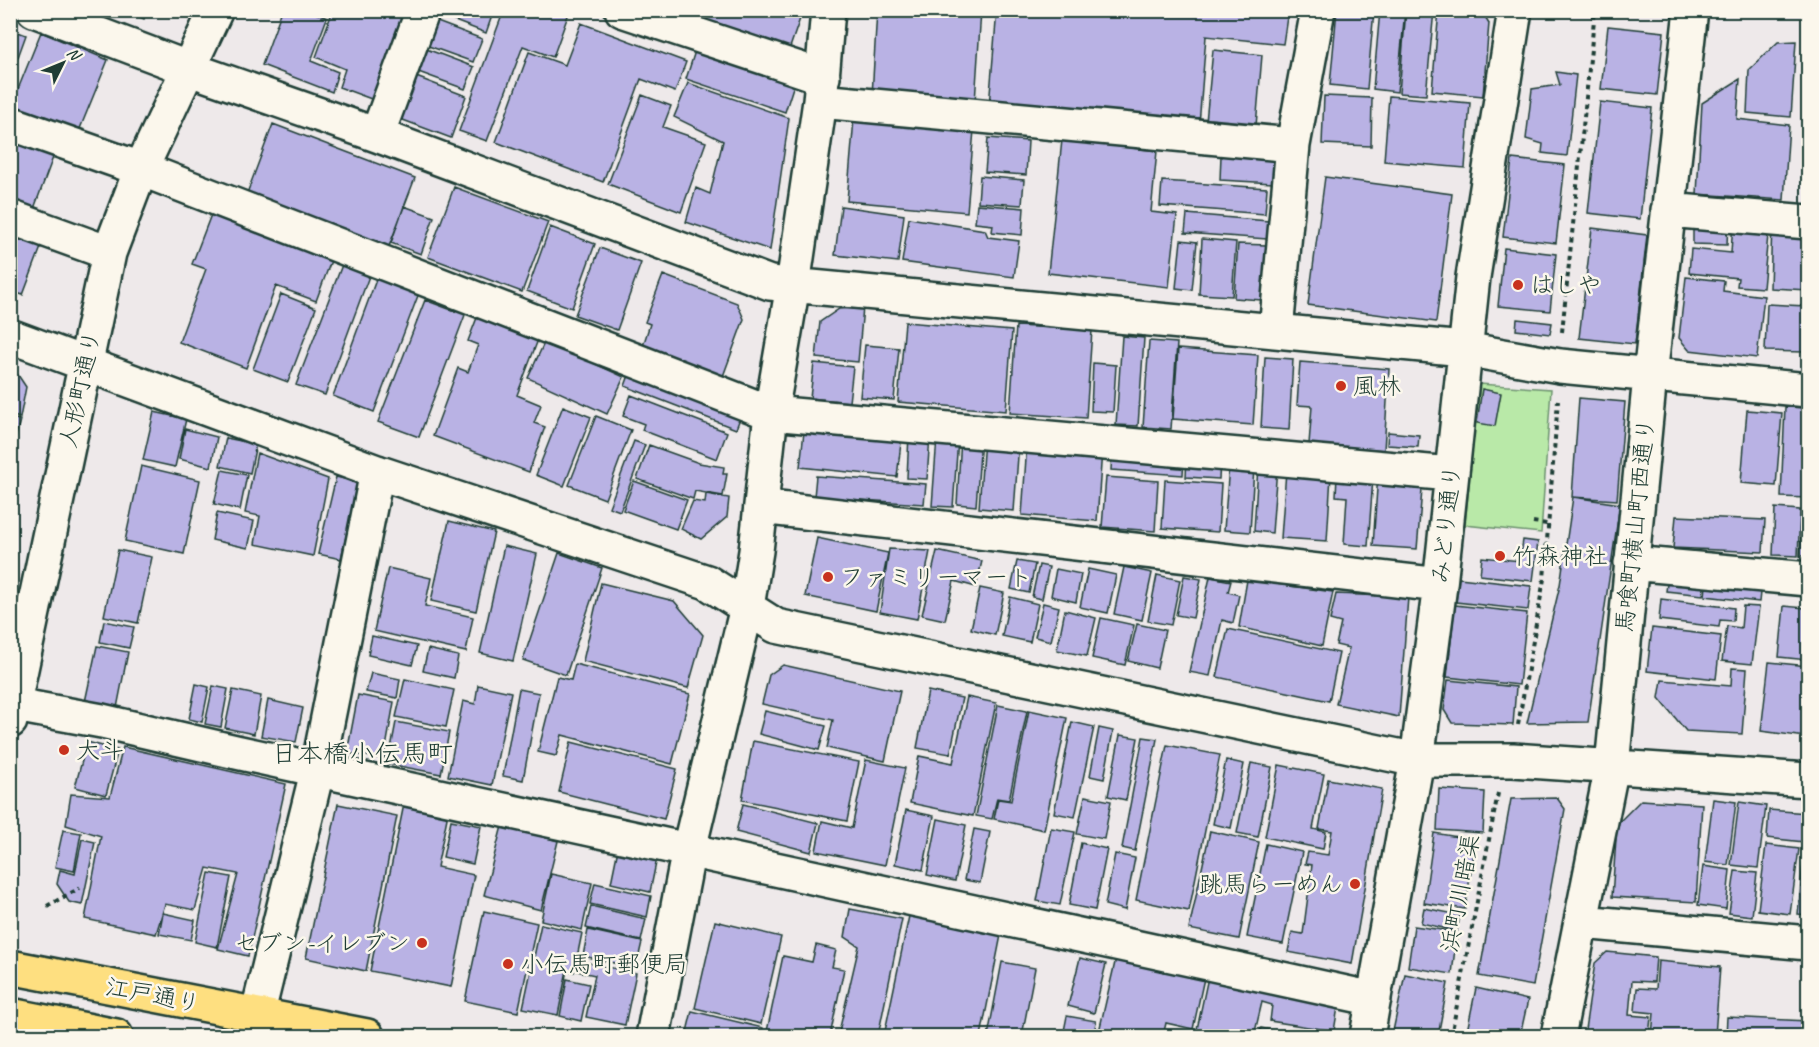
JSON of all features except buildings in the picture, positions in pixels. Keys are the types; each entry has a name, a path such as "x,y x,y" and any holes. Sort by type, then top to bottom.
{"highway":[{"name":"江戸通り","path":"10,967 367,1036"},
{"name":"江戸通り","path":"10,1015 116,1036"}],"street":[{"path":"34,10 187,68 377,135 770,283 1464,349 1560,366 1809,390"},
{"name":"人形町通り","path":"12,710 109,253 141,169 216,10"},
{"path":"377,135 423,10"},
{"path":"622,10 822,89 1293,145"},
{"path":"653,1036 689,849 747,607 771,413 793,285 822,89 828,10"},
{"path":"1276,331 1293,145 1318,10"},
{"name":"みどり通り","path":"1367,1036 1417,760 1440,585 1473,277 1515,10"},
{"name":"馬喰町横山町西通り","path":"1558,1036 1612,766 1650,376 1690,10"},
{"path":"10,123 141,169 771,413 1451,474"},
{"path":"1668,210 1809,222"},
{"path":"10,217 109,253"},
{"path":"10,336 377,472 707,582 776,626 1417,760 1515,746 1612,766 1809,780"},
{"path":"257,1016 318,768 377,472"},
{"path":"761,507 1440,585"},
{"path":"1631,563 1809,579"},
{"path":"12,710 102,721 1374,999"},
{"path":"1582,922 1809,943"}],"path":[{"name":"浜町川暗渠","path":"1450,1036 1499,790 1515,746 1544,579 1560,366 1595,10"},
{"path":"1533,522 1547,524"},
{"path":"47,906 80,888"}],"green space":[{"path":"1479,384 1551,389 1541,533 1465,525"}],"place":[{"name":"はしや","path":"1518,285"},
{"name":"風林","path":"1341,386"},
{"name":"竹森神社","path":"1500,556"},
{"name":"ファミリーマート","path":"828,577"},
{"name":"大斗","path":"64,750"},
{"name":"跳馬らーめん","path":"1355,884"},
{"name":"セブン-イレブン","path":"422,943"},
{"name":"小伝馬町郵便局","path":"508,964"}],"district":[{"name":"日本橋小伝馬町","path":"362,753"}]}
